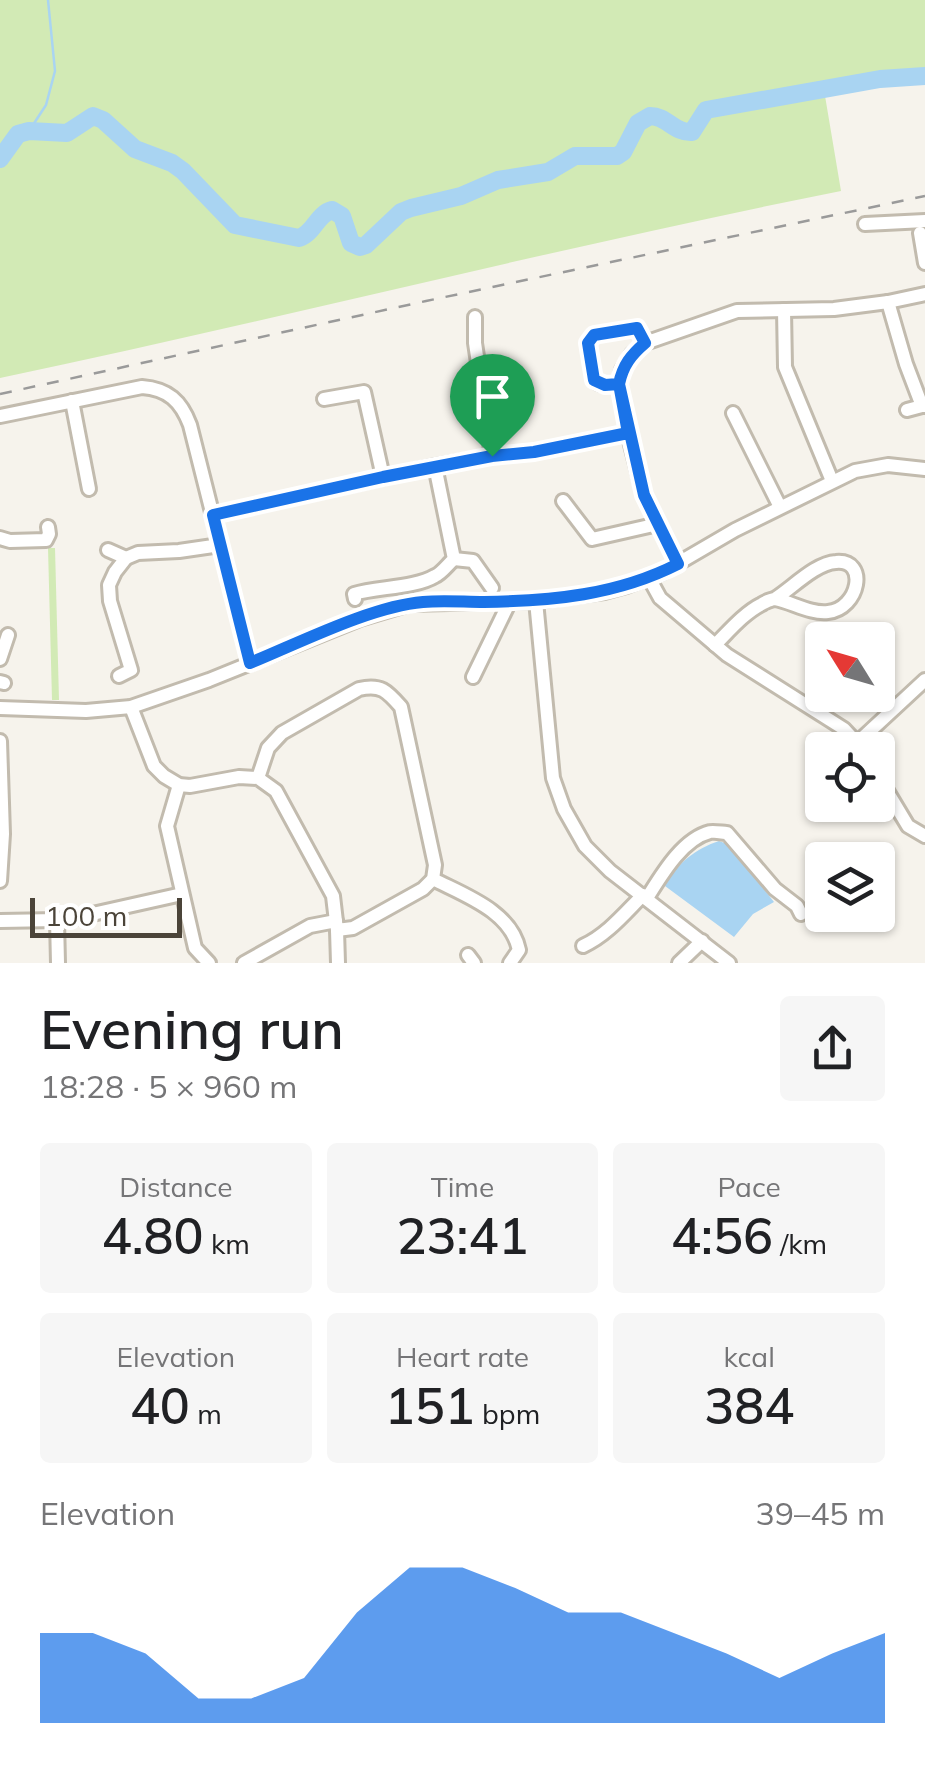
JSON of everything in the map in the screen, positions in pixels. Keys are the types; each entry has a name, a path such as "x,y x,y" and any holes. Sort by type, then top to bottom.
{"street":[{"path":"864,224 923,227 925,263"},
{"path":"678,564 644,495 628,433 619,384 632,354 645,343 737,311 834,309 925,294"},
{"path":"888,302 906,364 924,406 906,410"},
{"path":"784,310 784,367 832,480"},
{"path":"475,317 475,344 492,456"},
{"path":"619,384 605,385 594,380 588,343 594,335 637,328 645,343"},
{"path":"0,416 142,386 168,392 185,411 250,663"},
{"path":"324,400 370,390 383,477"},
{"path":"72,401 89,489"},
{"path":"733,413 780,507"},
{"path":"213,515 435,466 628,433"},
{"path":"435,466 454,560"},
{"path":"0,708 86,712 130,707 400,606 423,602 536,601 604,592 678,564 735,530 855,470 876,466 925,469"},
{"path":"562,501 592,538 658,524"},
{"path":"0,538 46,540 48,527"},
{"path":"120,676 131,670 110,601 109,585 114,572 126,558 138,553 220,545"},
{"path":"108,550 126,558"},
{"path":"355,599 354,594 435,576 454,560 473,561 492,588"},
{"path":"714,645 762,604 836,562 855,571 858,581 844,606 830,612 775,598"},
{"path":"649,578 660,598 714,645 846,732"},
{"path":"473,677 510,601"},
{"path":"536,601 552,778 564,809 585,846 610,871 729,963"},
{"path":"874,732 925,680"},
{"path":"244,963 310,926 353,928 422,889 433,879 435,864 402,708 388,693 373,686 359,690 282,733 268,748 258,778"},
{"path":"130,707 154,766 179,785 258,778 276,791 334,896 338,963"},
{"path":"0,741 0,881"},
{"path":"179,785 167,826 195,948 209,963"},
{"path":"895,804 908,826 925,836"},
{"path":"583,946 645,897 668,863 711,831 727,833 801,914"},
{"path":"433,879 506,923 519,950 510,963"},
{"path":"0,922 57,920 182,894"},
{"path":"57,920 58,963"},
{"path":"679,963 702,941"}],"green space":[{"path":"0,0 925,0 925,71 881,73 823,84 841,191 0,378"},
{"path":"48,548 55,548 59,700 52,700"}],"water":[{"path":"719,841 730,845 774,902 753,914 734,937 665,886 687,858"}],"waterway":[{"path":"29,131 46,105 55,71 48,0"},
{"path":"0,159 18,134 67,133 93,116 103,120 135,149 183,171 235,225 299,238 332,210 342,216 351,243 360,247 411,208 461,196 498,180 548,172 575,156 617,156 638,123 650,116 692,132 706,110 880,79 925,76"}],"railway":[{"path":"0,394 925,196"}],"route":[{"path":"492,456 213,515 250,663 400,606 423,602 536,601 604,592 678,564 644,495 619,384 632,354 645,343 637,328 594,335 588,343 594,380 598,384 619,384 628,433 534,452 492,456"}]}
